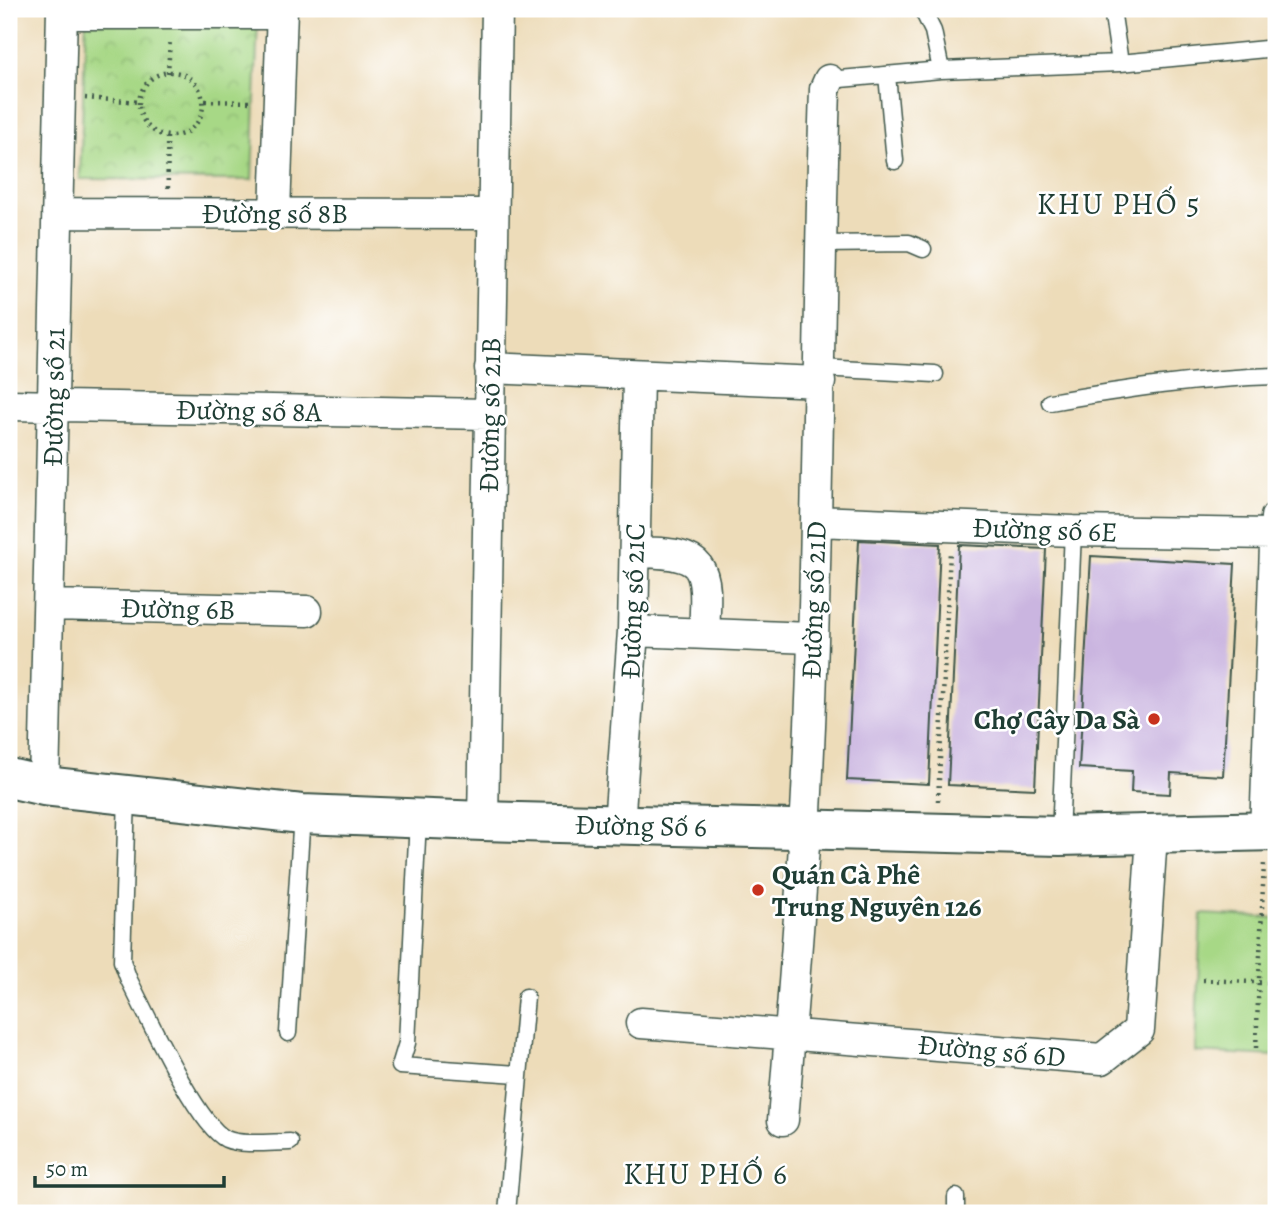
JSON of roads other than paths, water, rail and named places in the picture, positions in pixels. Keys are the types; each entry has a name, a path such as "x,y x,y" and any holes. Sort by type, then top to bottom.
{"street":[{"name":"Đường số 21B","path":"483,821 497,9"},
{"path":"62,11 281,11 275,213"},
{"name":"Đường số 21","path":"27,782 50,605 62,11"},
{"name":"Đường số 21D","path":"783,1120 805,828 820,375 820,244 825,89 829,80"},
{"name":"Đường số 8B","path":"57,213 492,214"},
{"path":"490,368 638,377 820,375"},
{"name":"Đường số 21C","path":"619,825 633,631 638,377"},
{"name":"Đường số 8A","path":"9,405 488,414"},
{"name":"Đường số 6E","path":"816,521 1073,531 1275,525"},
{"path":"1271,832 1275,525"},
{"path":"635,552 673,552 685,555 695,563 706,586 704,633"},
{"name":"Đường 6B","path":"50,605 307,611"},
{"path":"633,631 811,638"},
{"name":"Đường Số 6","path":"27,782 302,814 1060,836 1271,832"},
{"name":"Đường số 6D","path":"641,1023 1102,1059 1139,1030 1152,835"}],"lane":[{"path":"922,9 933,31 941,70"},
{"path":"1112,9 1120,63"},
{"path":"829,80 941,70 1120,63 1276,48"},
{"path":"887,75 895,161"},
{"path":"820,244 909,243 923,249"},
{"path":"820,375 935,374"},
{"path":"1050,402 1126,389 1234,377 1276,376"},
{"path":"1060,836 1073,531"},
{"path":"127,793 122,961 129,980 196,1106 212,1127 229,1141 290,1142"},
{"path":"288,1033 302,814"},
{"path":"418,818 407,1043 400,1066 518,1074"},
{"path":"507,1213 526,997"}],"place":[{"name":"Chợ Cây Da Sà","path":"1154,719"},
{"name":"Quán Cà Phê Trung Nguyên 126","path":"758,890"}],"district":[{"name":"KHU PHỐ 5","path":"1119,204"},
{"name":"KHU PHỐ 6","path":"706,1174"}]}
